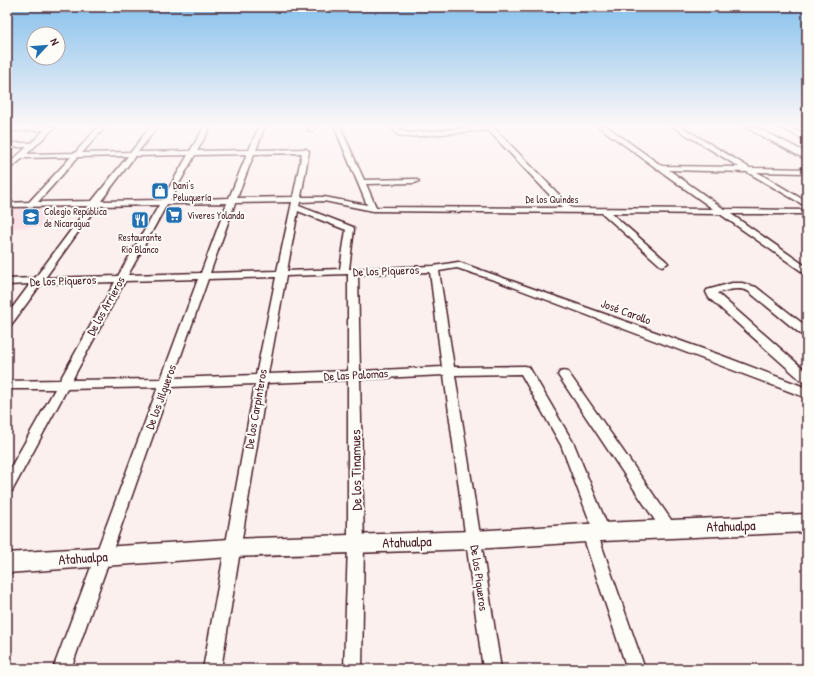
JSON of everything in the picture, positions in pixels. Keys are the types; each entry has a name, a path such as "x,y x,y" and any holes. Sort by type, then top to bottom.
{"street":[{"path":"8,167 19,158"},
{"path":"31,205 73,158"},
{"path":"7,323 130,158"},
{"name":"De los Arrieros","path":"7,487 121,279 191,158"},
{"name":"De los Jilgueros","path":"62,669 232,200 250,158"},
{"name":"De los Carpinteros","path":"212,669 230,548 281,274 305,158"},
{"path":"351,158 373,208"},
{"path":"518,158 569,210"},
{"path":"646,158 807,272"},
{"path":"727,158 807,205"},
{"path":"661,168 807,171"},
{"path":"361,182 415,181"},
{"name":"De los Quindes","path":"7,205 232,200 296,203 324,199 373,208 807,212"},
{"name":"De los Tinamues","path":"296,203 350,229 349,272 354,375 356,544 353,669"},
{"path":"603,210 663,264"},
{"path":"795,263 807,263"},
{"name":"José Carollo","path":"434,269 458,266 480,272 807,393"},
{"name":"De los Piqueros","path":"7,282 434,269 492,669"},
{"path":"807,333 752,289 746,286 740,285 711,292 710,294 807,378"},
{"name":"De las Palomas","path":"7,385 166,383 449,371 525,370 567,444 596,532 636,669"},
{"path":"564,375 668,529"},
{"name":"Atahualpa","path":"7,563 230,548 473,540 596,532 807,523"}],"shaded area":[{"name":"Colegio República de Nicaragua","path":"63,206 47,227 7,228 7,207"}],"place":[{"name":"Dani's Peluquería","path":"160,191"},
{"name":"Viveres Yolanda","path":"174,215"},
{"name":"Colegio República de Nicaragua","path":"31,217"},
{"name":"Restaurante Rio Blanco","path":"140,220"}]}
